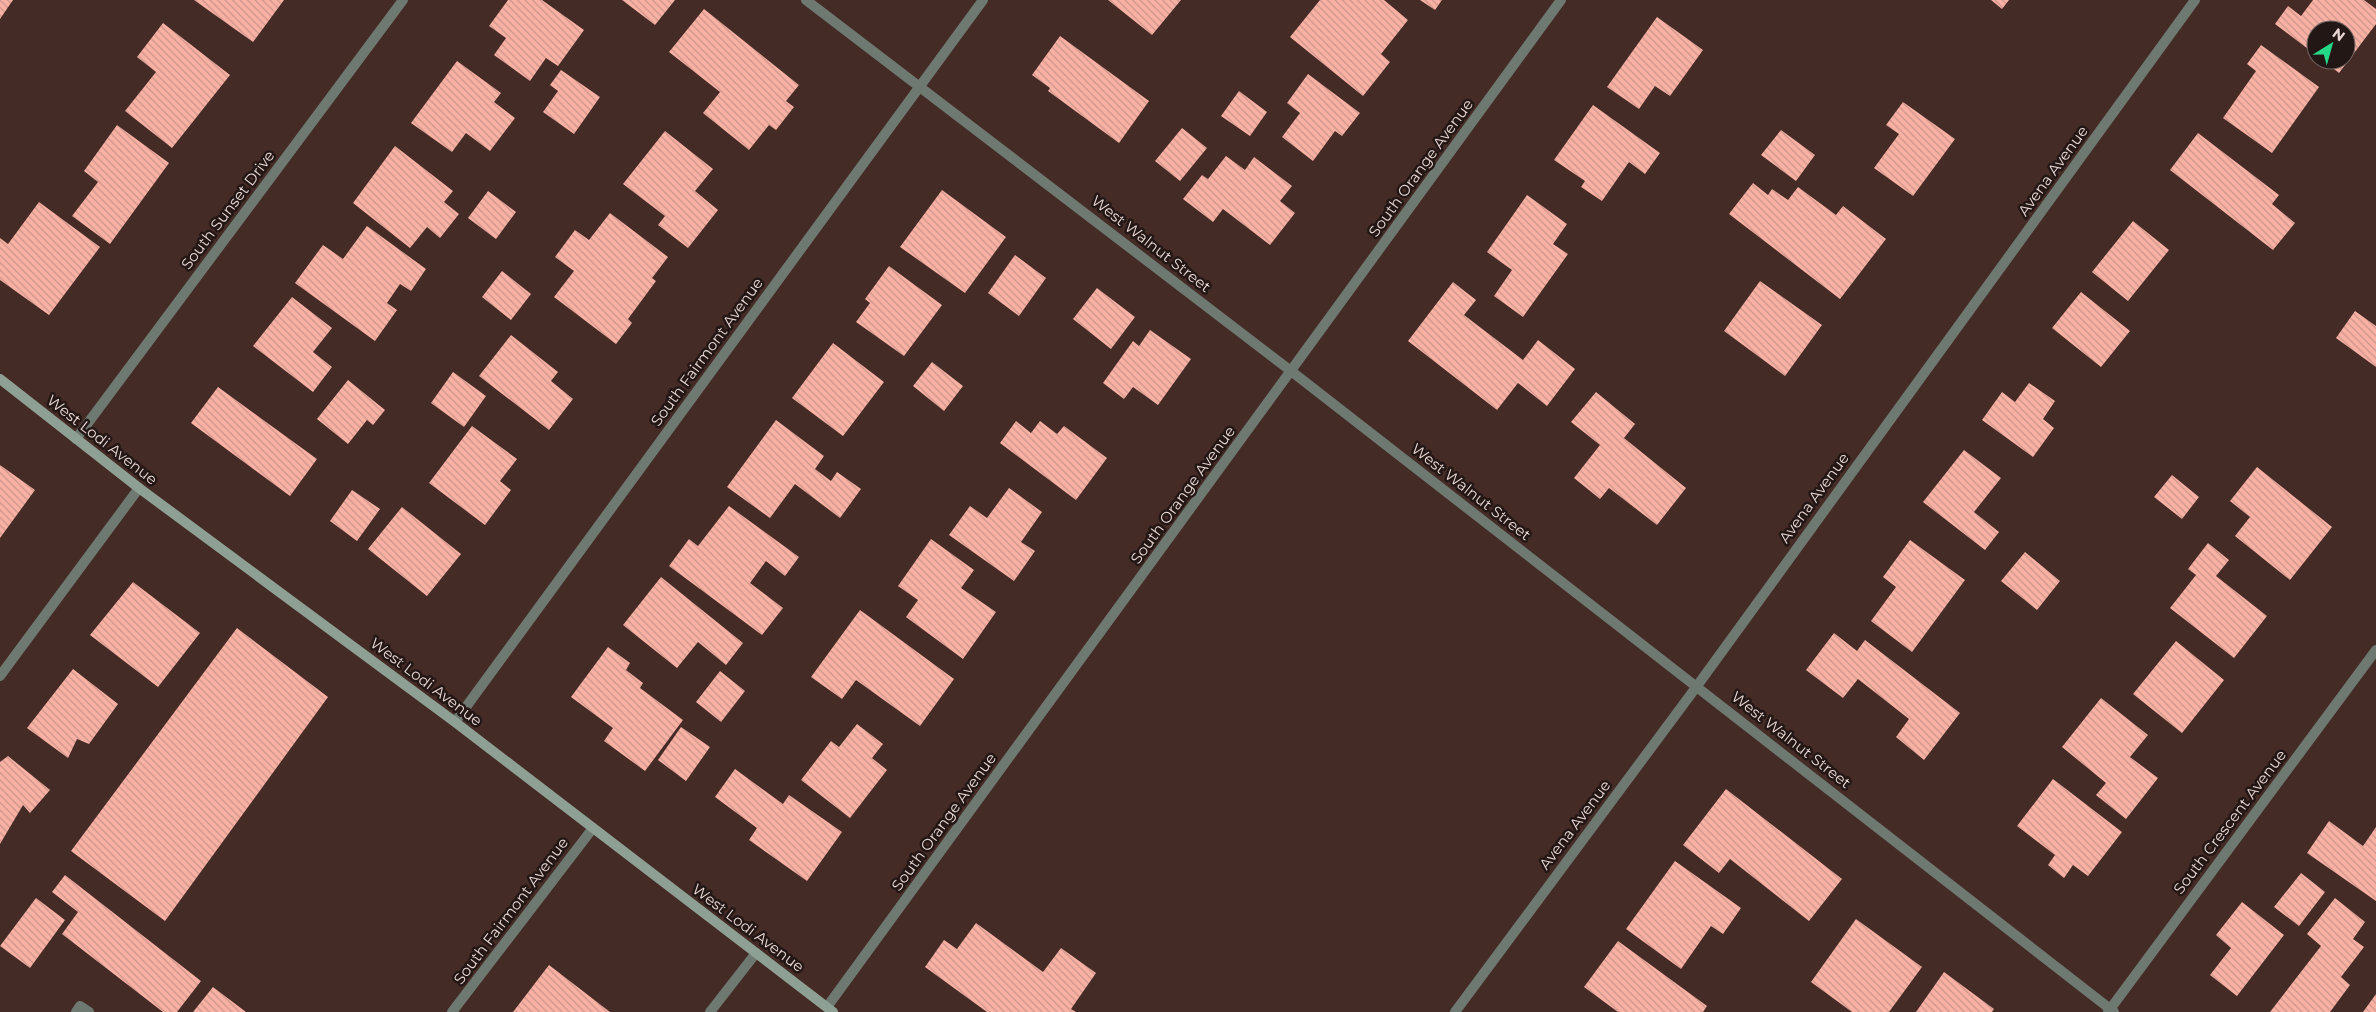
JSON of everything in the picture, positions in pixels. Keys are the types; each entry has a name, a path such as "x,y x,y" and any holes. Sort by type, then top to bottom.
{"main road":[{"name":"West Lodi Avenue","path":"0,379 139,488 455,722 830,1010"}],"street":[{"name":"South Sunset Drive","path":"76,439 403,0"},
{"name":"West Walnut Street","path":"806,0 1291,371 1697,686 2110,1011"},
{"name":"South Fairmont Avenue","path":"455,722 983,0"},
{"name":"South Orange Avenue","path":"830,1010 1291,371 1562,0"},
{"name":"Avena Avenue","path":"1455,1012 1697,686 2195,0"},
{"path":"0,676 139,488"},
{"name":"South Crescent Avenue","path":"2110,1011 2376,650"},
{"name":"South Fairmont Avenue","path":"452,1012 593,828"},
{"path":"710,1012 756,953"},
{"path":"76,1012 80,1006 89,1012"}],"building":[{"path":"0,0 13,0 0,19"},
{"path":"194,0 284,0 253,42"},
{"path":"508,0 542,0 584,30 558,66 546,58 530,81 494,55 506,38 489,26"},
{"path":"622,0 675,0 655,25"},
{"path":"1108,0 1181,0 1152,35"},
{"path":"1320,0 1384,0 1408,20 1381,54 1390,62 1363,96 1290,37"},
{"path":"1420,0 1442,0 1435,10"},
{"path":"1991,0 2009,0 2002,9"},
{"path":"2313,0 2364,0 2376,9 2376,24 2356,50 2356,20 2306,20 2306,47 2275,24 2288,6 2301,16"},
{"path":"704,9 799,85 786,101 794,107 776,130 769,125 749,150 703,113 720,92 669,52"},
{"path":"1657,17 1703,50 1670,96 1655,86 1639,109 1607,87"},
{"path":"163,23 230,75 172,148 125,111 156,72 137,57"},
{"path":"1060,36 1149,101 1119,143 1048,91 1050,88 1032,75"},
{"path":"2261,45 2319,87 2272,153 2223,118 2256,71 2247,64"},
{"path":"457,61 501,93 494,102 515,118 490,151 466,133 452,152 411,123"},
{"path":"561,70 600,97 574,134 543,112 558,91 550,85"},
{"path":"1308,74 1360,113 1342,136 1335,131 1313,161 1282,137 1300,113 1287,103"},
{"path":"1239,91 1267,112 1250,136 1221,116"},
{"path":"1903,102 1955,139 1913,196 1874,168 1899,134 1886,125"},
{"path":"1593,105 1660,153 1645,174 1629,162 1602,201 1581,187 1585,181 1554,160"},
{"path":"117,125 169,163 110,244 72,216 98,182 84,171"},
{"path":"1182,128 1207,148 1180,181 1155,161"},
{"path":"1781,130 1815,155 1796,181 1761,155"},
{"path":"665,131 713,169 695,191 718,210 688,248 658,225 665,216 623,184"},
{"path":"2198,133 2279,195 2272,204 2295,223 2273,250 2170,170"},
{"path":"395,146 453,191 444,202 459,214 440,238 427,227 410,248 353,203"},
{"path":"1226,156 1245,170 1254,157 1292,186 1280,201 1295,213 1270,245 1223,209 1213,222 1183,199 1202,175 1208,179"},
{"path":"1753,183 1768,195 1772,189 1788,200 1798,187 1836,215 1843,206 1886,239 1840,299 1729,214"},
{"path":"942,190 1006,237 965,293 900,247"},
{"path":"488,191 516,212 496,239 468,218"},
{"path":"1527,195 1567,224 1553,244 1568,254 1523,317 1494,296 1512,270 1487,252"},
{"path":"39,202 100,247 49,315 0,280 0,238 8,244"},
{"path":"610,213 668,257 652,278 656,281 628,319 632,323 616,344 554,297 574,271 555,257 575,230 589,240"},
{"path":"2133,221 2169,250 2128,301 2092,272"},
{"path":"367,226 426,269 411,291 400,284 387,303 397,310 375,341 295,283 323,245 343,259"},
{"path":"1015,255 1046,278 1019,316 988,293"},
{"path":"889,266 942,305 904,356 856,322 870,303 865,299"},
{"path":"502,271 531,294 511,320 482,297"},
{"path":"1760,281 1822,325 1785,376 1724,331"},
{"path":"1453,282 1476,300 1464,315 1523,360 1538,340 1575,369 1547,406 1518,383 1497,410 1408,341"},
{"path":"1097,288 1135,317 1111,349 1073,319"},
{"path":"2081,292 2130,331 2101,367 2052,328"},
{"path":"292,297 332,328 313,352 332,367 313,392 253,346"},
{"path":"2355,311 2376,326 2376,367 2336,338"},
{"path":"1150,330 1191,359 1158,405 1133,387 1124,399 1103,383 1133,341 1139,346"},
{"path":"511,335 558,372 551,381 573,399 549,430 479,376"},
{"path":"833,343 884,382 843,436 792,398"},
{"path":"932,362 963,386 944,411 913,386"},
{"path":"453,372 486,396 464,427 431,403"},
{"path":"348,380 385,410 373,425 367,420 348,444 317,419"},
{"path":"2029,383 2055,401 2043,419 2054,428 2033,457 1982,420 2002,392 2015,402"},
{"path":"218,387 317,459 290,496 191,423"},
{"path":"1596,392 1635,424 1624,438 1686,488 1657,525 1609,488 1600,499 1574,478 1600,445 1571,422"},
{"path":"776,420 824,456 815,469 831,481 837,472 861,489 840,518 795,484 770,518 727,487"},
{"path":"1016,421 1031,433 1040,421 1057,434 1064,426 1107,458 1076,500 1000,443"},
{"path":"472,426 517,459 500,481 511,490 485,525 429,483"},
{"path":"1964,450 2001,478 1974,512 1999,532 1985,550 1923,502"},
{"path":"0,465 35,490 0,538"},
{"path":"2257,467 2332,527 2290,580 2235,536 2250,517 2230,501"},
{"path":"2172,475 2199,497 2182,519 2154,497"},
{"path":"1009,488 1042,512 1021,542 1035,551 1014,581 949,535 970,506 987,518"},
{"path":"352,490 380,509 357,541 330,521"},
{"path":"729,506 799,557 785,576 766,561 750,583 783,608 762,635 669,566 689,539 698,546"},
{"path":"402,507 461,554 427,596 368,549"},
{"path":"931,539 974,570 961,588 996,612 963,659 906,617 918,600 898,586"},
{"path":"1910,540 1965,580 1912,652 1871,621 1896,587 1883,577"},
{"path":"2208,543 2229,560 2216,576 2267,616 2234,658 2170,608 2196,575 2188,569"},
{"path":"2025,552 2060,581 2037,610 2001,581"},
{"path":"661,577 743,643 726,665 698,642 677,668 623,625"},
{"path":"133,582 200,633 158,687 90,635"},
{"path":"860,610 954,679 920,726 856,680 842,699 811,677"},
{"path":"237,628 328,697 165,921 71,851"},
{"path":"1834,633 1857,651 1865,640 1960,713 1924,760 1896,737 1909,719 1858,679 1843,698 1806,670"},
{"path":"2176,641 2224,680 2182,733 2133,694"},
{"path":"608,647 630,663 626,670 643,683 640,688 683,720 645,771 604,741 613,728 571,697"},
{"path":"73,669 118,704 89,744 77,739 68,758 27,728"},
{"path":"720,671 745,691 721,722 696,702"},
{"path":"2101,698 2148,735 2130,757 2158,778 2126,819 2096,795 2106,783 2062,747"},
{"path":"857,724 883,744 872,758 887,770 850,818 801,780 831,741 839,747"},
{"path":"681,727 710,747 686,781 658,760"},
{"path":"8,756 50,790 30,813 23,805 0,844 0,762"},
{"path":"735,769 783,804 789,795 842,832 807,881 749,840 757,828 715,797"},
{"path":"2053,779 2122,832 2088,876 2073,865 2064,878 2048,865 2055,855 2017,826"},
{"path":"1726,789 1842,879 1809,921 1730,859 1719,873 1683,845"},
{"path":"2329,821 2363,846 2376,827 2376,901 2307,853"},
{"path":"1675,861 1741,908 1723,934 1711,926 1681,969 1626,929"},
{"path":"2301,873 2325,892 2299,926 2274,907"},
{"path":"65,875 201,981 177,1012 163,1012 62,934 78,912 52,892"},
{"path":"36,898 65,920 30,968 0,946"},
{"path":"2335,898 2365,922 2353,939 2364,947 2341,977 2350,985 2330,1012 2270,1012 2321,946 2307,934"},
{"path":"2242,902 2284,935 2237,996 2210,975 2231,948 2216,935"},
{"path":"1856,919 1922,967 1889,1012 1852,1012 1811,982"},
{"path":"976,923 1043,972 1061,948 1096,973 1071,1009 1076,1012 987,1012 925,967 944,940 957,949"},
{"path":"1618,941 1707,1006 1703,1012 1618,1012 1584,987"},
{"path":"549,965 610,1012 513,1012"},
{"path":"1944,972 1994,1009 1992,1012 1916,1012"},
{"path":"213,987 246,1012 193,1012"},
{"path":"2376,994 2376,1012 2363,1012"}]}
